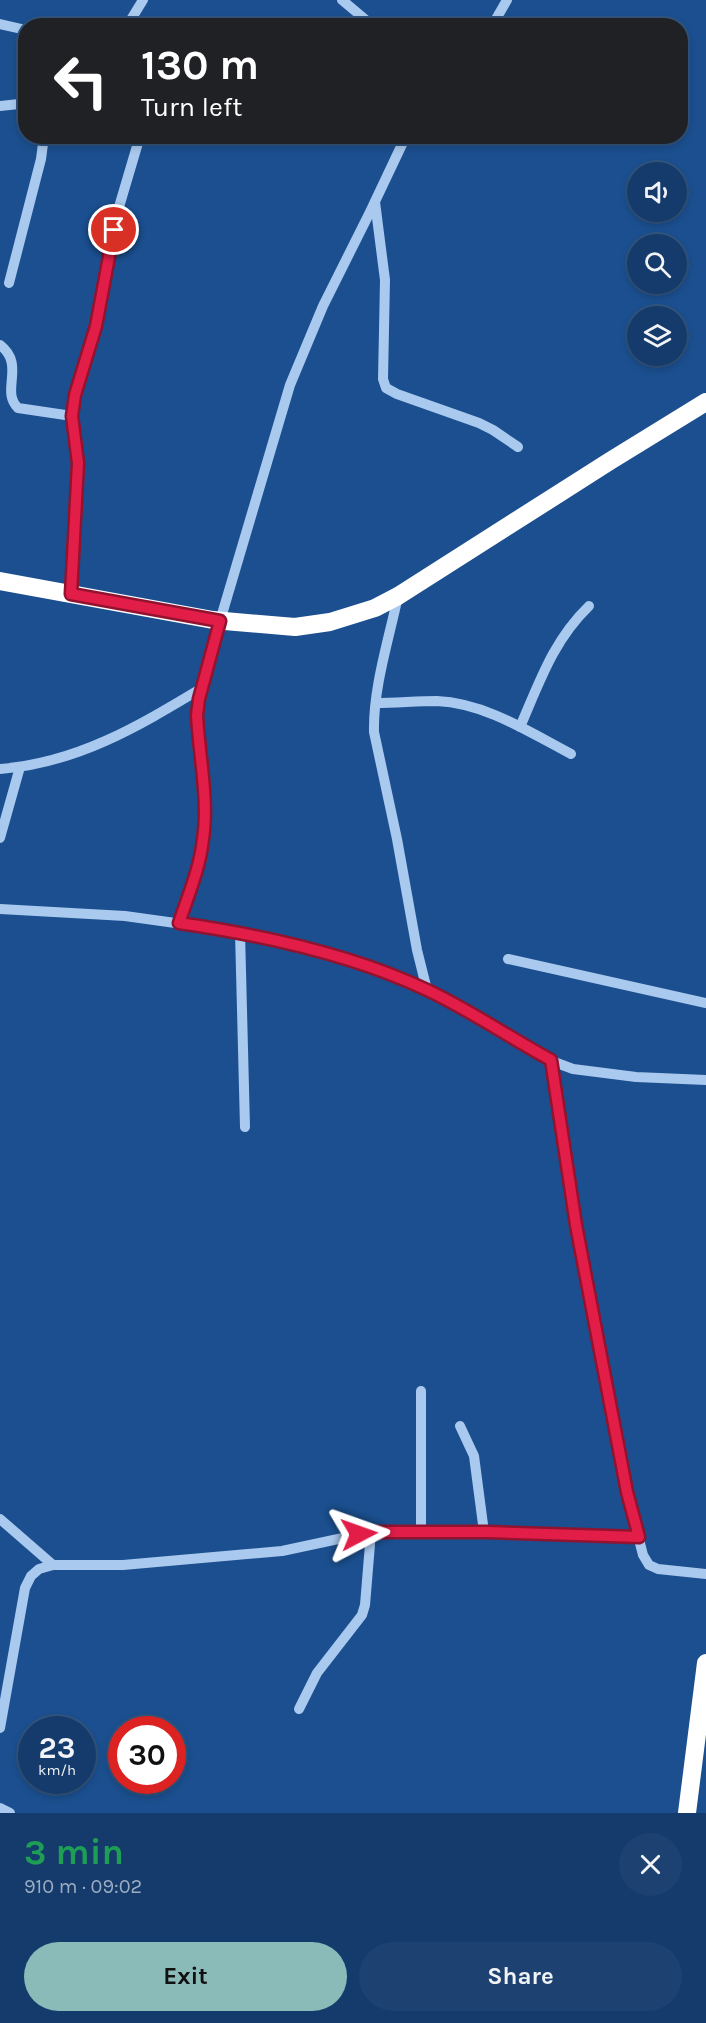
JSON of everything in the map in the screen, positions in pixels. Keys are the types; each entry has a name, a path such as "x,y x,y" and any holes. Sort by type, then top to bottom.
{"highway":[{"path":"0,581 220,621 295,627 330,622 375,608 399,597 706,402"},
{"path":"687,1813 705,1671"}],"street":[{"path":"132,18 143,0"},
{"path":"342,0 363,18"},
{"path":"497,18 507,0"},
{"path":"0,24 18,28"},
{"path":"0,106 18,104"},
{"path":"9,283 43,144"},
{"path":"71,594 78,463 72,416 75,395 96,326 119,207 138,144"},
{"path":"179,923 200,859 204,839 205,814 197,715 220,621 290,386 322,306 402,144"},
{"path":"375,202 385,279 383,379 386,388 479,423 518,447"},
{"path":"0,345 7,350 12,359 9,396 11,403 18,408 72,416"},
{"path":"399,597 373,719 376,747 427,990"},
{"path":"520,727 555,648 571,623 589,606"},
{"path":"0,769 20,767 84,751 143,723 202,688"},
{"path":"376,703 437,701 483,711 520,727 571,754"},
{"path":"0,838 20,767"},
{"path":"0,909 125,916 240,932 357,962 427,990 551,1060 573,1069 636,1077 706,1080"},
{"path":"240,932 245,1127"},
{"path":"508,959 706,1002"},
{"path":"551,1060 579,1238 627,1492 643,1555 649,1565 658,1569 706,1574"},
{"path":"420,1532 421,1391"},
{"path":"460,1425 474,1456 484,1532"},
{"path":"0,1519 53,1565"},
{"path":"0,1728 5,1666 28,1582 39,1569 53,1565 123,1565 282,1551 371,1532 484,1532 639,1537"},
{"path":"299,1709 317,1672 362,1616 365,1605 371,1532"},
{"path":"0,1808 10,1813"}],"route":[{"path":"114,230 96,326 75,395 72,416 78,463 78,494 71,594 220,621 199,699 197,715 205,814 204,839 200,859 179,923 240,932 357,962 427,990 551,1060 572,1205 627,1492 639,1537 488,1532 371,1532 359,1534"}]}
